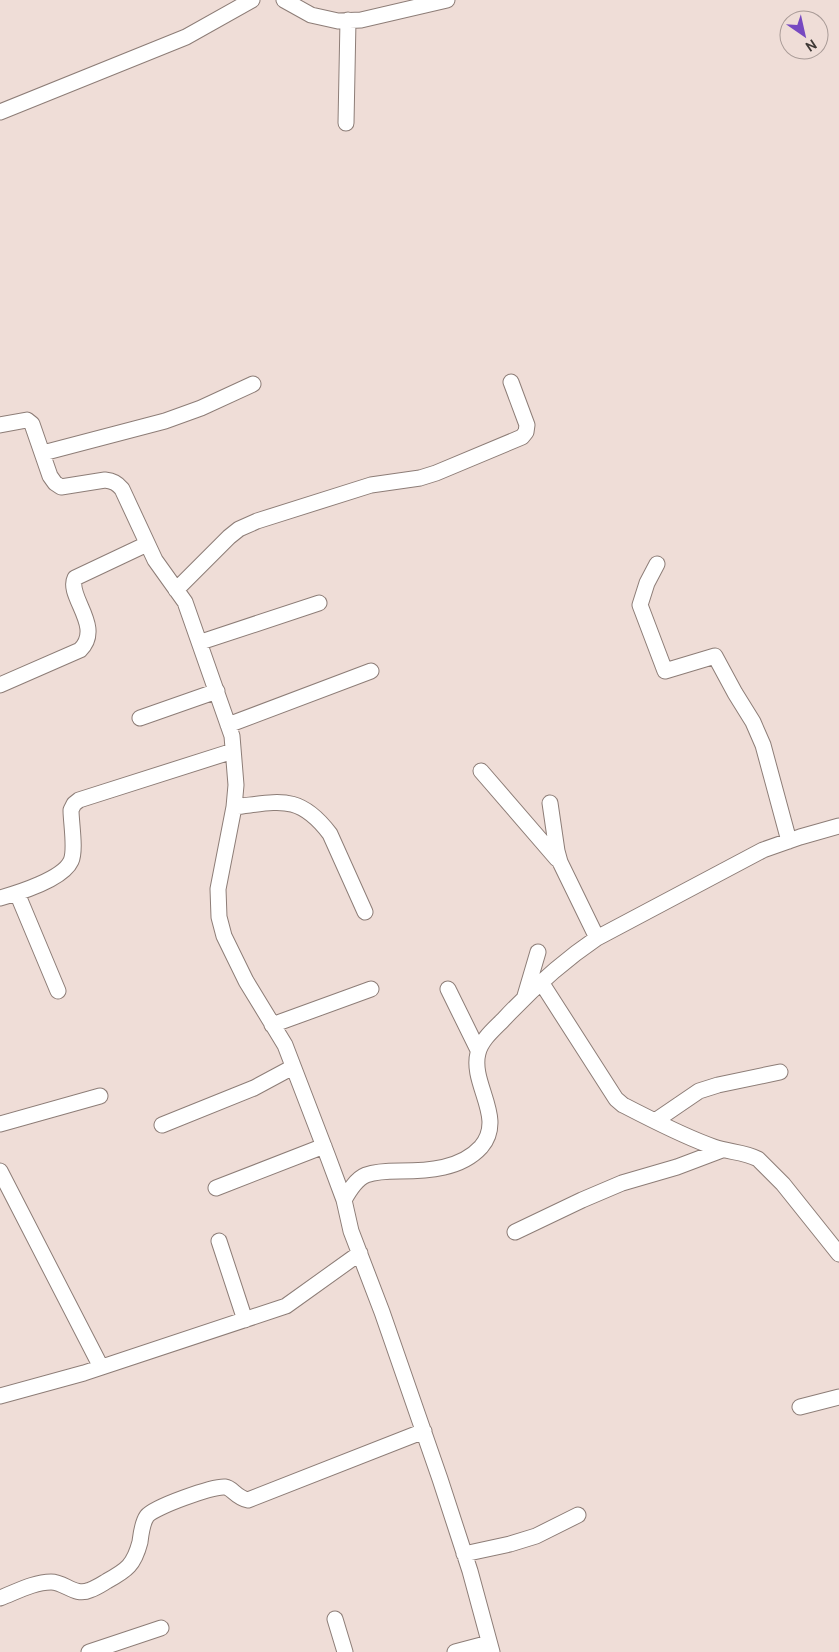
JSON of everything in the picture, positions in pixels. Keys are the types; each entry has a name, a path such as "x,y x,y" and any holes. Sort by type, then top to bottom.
{"street":[{"path":"0,112 186,37 252,0"},
{"path":"284,0 311,15 338,21 361,20 447,0"},
{"path":"346,123 348,20"},
{"path":"176,590 229,537 257,521 371,485 420,478 436,473 522,437 526,432 527,425 511,382"},
{"path":"43,453 165,421 201,408 253,384"},
{"path":"0,424 27,420 32,424 50,476 55,483 62,487 105,480 112,481 122,489 146,544 163,572 185,602 200,642 228,725 233,751 236,785 234,807 218,889 219,917 224,936 246,981 285,1045 294,1067 344,1200 351,1230 424,1431 464,1554 490,1647 456,1652"},
{"path":"0,685 80,650 89,637 85,615 74,588 73,582 75,578 146,544"},
{"path":"657,564 647,584 640,605 665,670 715,656 753,722 763,745 789,841"},
{"path":"200,642 319,604"},
{"path":"228,725 371,671"},
{"path":"140,718 217,691"},
{"path":"0,898 38,886 64,869 71,862 73,854 71,810 79,800 233,751"},
{"path":"482,771 560,862"},
{"path":"234,807 282,802 291,803 302,808 322,824 330,834 365,912"},
{"path":"550,803 556,851 597,938"},
{"path":"344,1200 351,1187 366,1175 385,1171 436,1169 450,1166 467,1158 479,1149 487,1139 491,1128 477,1060 478,1050 487,1036 524,997 577,952 597,938 763,850 839,826"},
{"path":"17,893 58,990"},
{"path":"524,997 538,952"},
{"path":"541,982 616,1099 623,1105 692,1139 722,1150 753,1156 758,1159 783,1184 839,1254"},
{"path":"272,1025 371,989"},
{"path":"448,989 478,1050"},
{"path":"162,1125 254,1088 294,1067"},
{"path":"655,1121 699,1092 718,1085 780,1072"},
{"path":"0,1124 100,1096"},
{"path":"216,1188 324,1146"},
{"path":"515,1232 622,1183 677,1167 722,1150"},
{"path":"0,1171 101,1367"},
{"path":"219,1241 245,1320"},
{"path":"0,1396 101,1367 286,1306 360,1253"},
{"path":"800,1407 839,1397"},
{"path":"0,1598 42,1582 54,1582 82,1592 90,1590 116,1576 131,1565 137,1553 147,1516 156,1509 198,1493 222,1487 229,1488 240,1498 248,1500 424,1431"},
{"path":"464,1554 536,1536 578,1515"},
{"path":"335,1619 345,1652"},
{"path":"89,1652 161,1628"}]}
